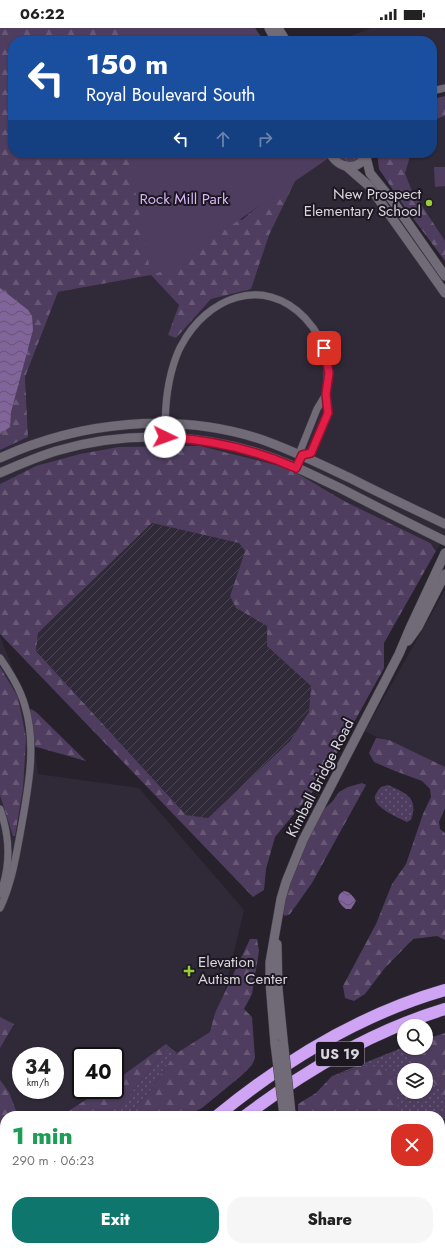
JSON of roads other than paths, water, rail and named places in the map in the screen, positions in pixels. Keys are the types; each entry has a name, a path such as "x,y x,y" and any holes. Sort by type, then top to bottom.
{"highway":[{"name":"US 19","path":"224,1111 260,1083 313,1048 385,1012 445,990"},
{"name":"US 19","path":"252,1111 295,1080 332,1058 370,1038 445,1009"}],"street":[{"path":"332,158 338,163 346,166 369,186 445,293"},
{"path":"346,166 356,165 362,162 364,158"},
{"path":"367,158 370,172 392,200 445,276"},
{"path":"165,437 166,397 170,378 180,348 186,336 198,321 222,303 242,296 267,297 289,305 300,313 322,340 326,354 329,373 326,394 328,413 311,453 302,455"},
{"path":"296,468 302,455 301,449 317,409 326,394"},
{"path":"0,458 44,441 94,429 126,425 165,424 196,426 229,431 259,439 302,455 445,524"},
{"path":"0,473 41,456 85,444 120,439 165,437 204,441 233,446 267,456 296,468 445,541"},
{"name":"Kimball Bridge Road","path":"288,1111 279,1041 277,920 281,899 293,864 304,840 400,654 410,628 445,553"},
{"name":"Kimball Bridge Road","path":"400,654 418,627 445,574"},
{"path":"0,658 20,689 26,706 30,729 31,754 29,775 12,855 0,894"},
{"path":"0,810 12,855 9,887 0,908"},
{"path":"0,853 12,855"}],"water":[{"path":"0,288 28,310 32,316 33,330 11,412 10,427 0,434"},
{"path":"344,891 351,894 356,901 351,909 346,909 341,905 338,898"}],"place":[{"name":"New Prospect Elementary School","path":"429,203"},
{"name":"Elevation Autism Center","path":"189,971"}],"park label":[{"name":"Rock Mill Park","path":"184,199"}]}
